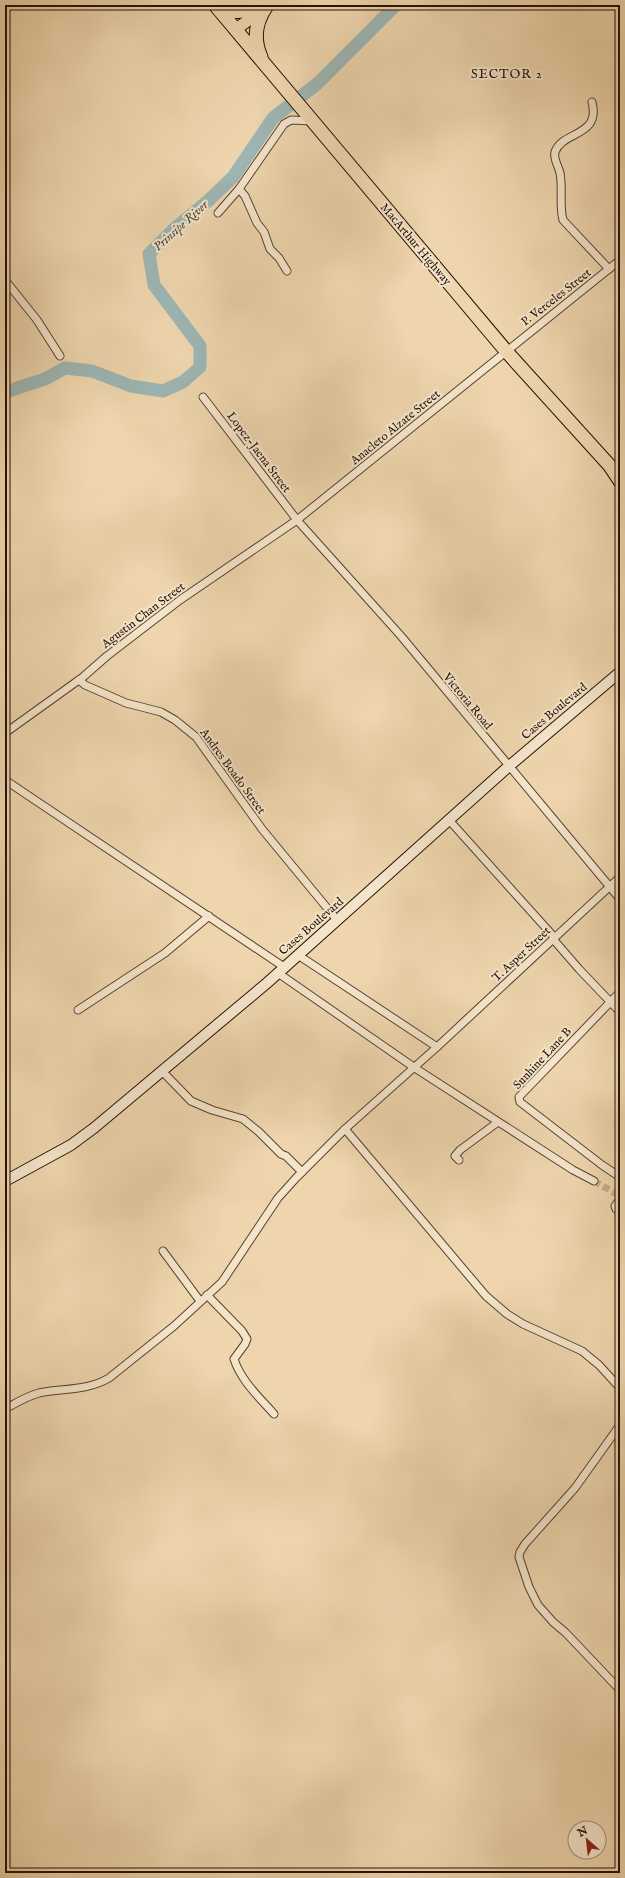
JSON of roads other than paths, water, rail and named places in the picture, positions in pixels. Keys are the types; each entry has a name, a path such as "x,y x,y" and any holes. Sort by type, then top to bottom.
{"highway":[{"path":"216,5 222,9 235,12 246,11 262,6"},
{"name":"MacArthur Highway","path":"216,5 233,28 506,351 610,466 620,481"},
{"path":"262,6 256,27 258,51 264,64"}],"main road":[{"path":"233,28 262,6"}],"street":[{"path":"592,102 594,110 590,124 561,144 554,155 560,172 563,220 609,269"},
{"path":"218,213 239,188 284,124 291,120 309,117"},
{"path":"239,188 245,196 257,223 264,232 270,249 279,258 287,272"},
{"name":"P. Verceles Street","path":"506,351 620,260"},
{"path":"5,280 37,320 60,356"},
{"name":"Anacleto Alzate Street","path":"297,520 506,351"},
{"name":"Lopez-Jaena Street","path":"203,397 297,520"},
{"name":"Agustin Chan Street","path":"5,733 79,680 107,656 180,600 297,520"},
{"name":"Victoria Road","path":"297,520 400,636 508,767 620,899"},
{"name":"Cases Boulevard","path":"5,1182 86,1135 281,970 508,767 620,672"},
{"name":"Andres Boado Street","path":"79,680 85,685 126,703 161,712 175,720 196,737 262,829 337,920"},
{"path":"5,780 209,916 414,1068 594,1181"},
{"path":"449,820 554,938 579,969 620,1012"},
{"name":"T. Asper Street","path":"5,1409 37,1394 87,1388 103,1382 174,1326 222,1282 278,1198 302,1172 345,1129 437,1048 620,877"},
{"path":"78,1010 165,953 209,916"},
{"path":"298,955 437,1048"},
{"name":"Sunhine Lane B","path":"620,992 519,1097 520,1102 620,1177"},
{"path":"162,1071 190,1101 212,1110 243,1119 260,1132 281,1154 286,1156 302,1172"},
{"path":"459,1160 456,1156 460,1150 498,1122"},
{"path":"345,1129 486,1296 507,1314 523,1324 582,1352 598,1365 620,1388"},
{"path":"619,1197 615,1206 620,1212"},
{"path":"163,1251 200,1301"},
{"path":"207,1295 247,1338 245,1344 234,1359 252,1389 274,1414"},
{"path":"620,1425 575,1488 524,1544 519,1557 529,1587 538,1605 620,1690"},
{"path":"617,1873 620,1868"}],"waterway":[{"name":"Prinsipe River","path":"5,392 45,379 65,368 92,371 131,386 163,391 183,382 200,367 200,346 154,285 149,254 175,228 208,201 233,177 273,118 317,84 396,5"}],"tunnel":[{"path":"594,1181 618,1195"}],"district":[{"name":"SECTOR 2","path":"507,73"}]}
